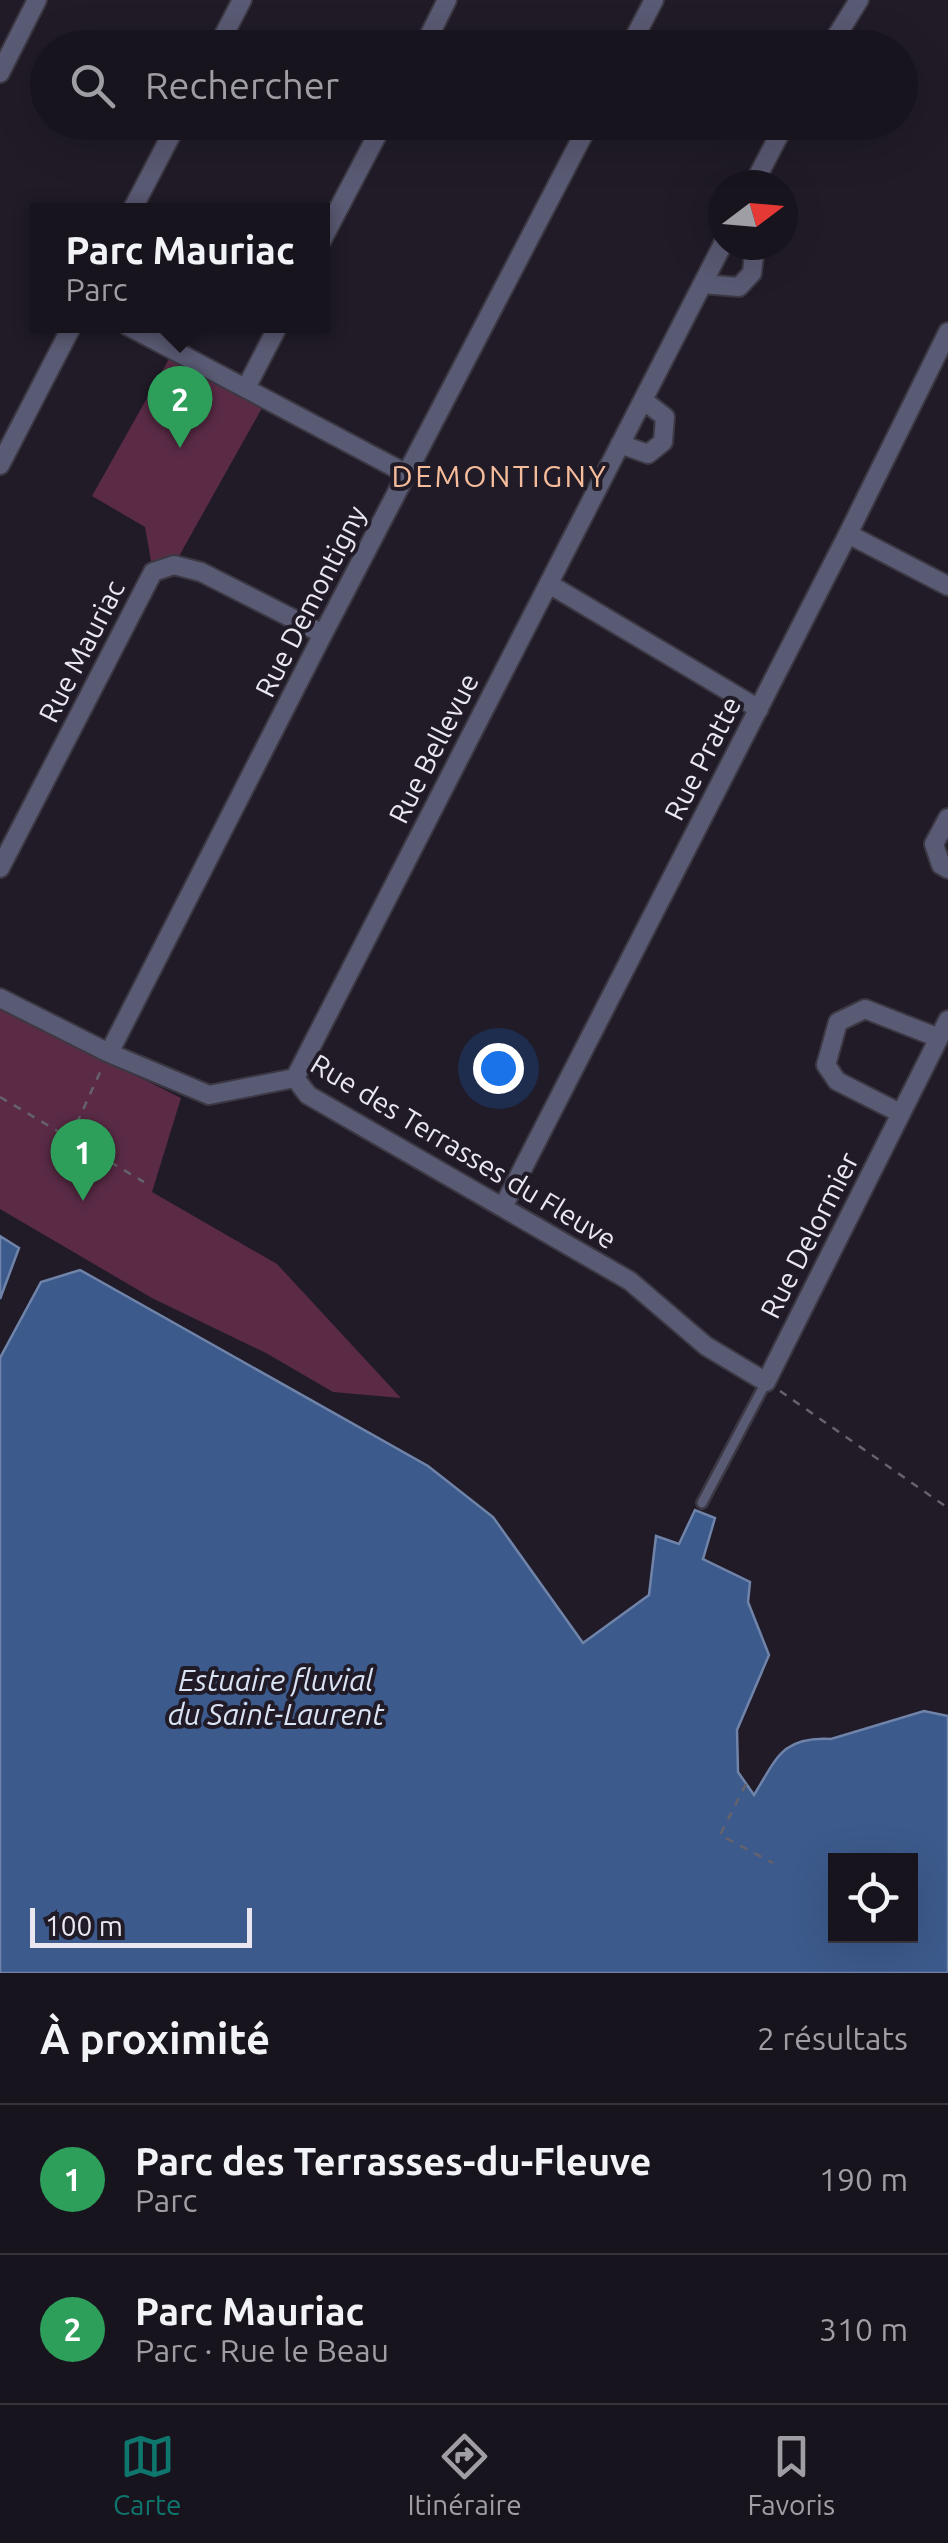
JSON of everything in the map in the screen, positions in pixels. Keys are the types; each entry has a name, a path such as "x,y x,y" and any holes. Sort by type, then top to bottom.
{"street":[{"path":"0,73 37,0"},
{"path":"226,30 242,0"},
{"path":"432,30 448,0"},
{"path":"638,30 654,0"},
{"path":"840,30 859,0"},
{"path":"136,203 169,140"},
{"path":"330,225 375,140"},
{"name":"Rue Demontigny","path":"109,1053 581,140"},
{"path":"762,170 777,140"},
{"name":"Rue Bellevue","path":"295,1078 715,260"},
{"path":"703,284 739,287 752,272 753,260"},
{"name":"Rue Pratte","path":"503,1207 948,332"},
{"path":"1,460 68,333"},
{"path":"141,333 407,474"},
{"path":"246,388 274,333"},
{"path":"620,444 648,454 664,442 665,417 643,400"},
{"path":"848,534 948,586"},
{"name":"Rue Mauriac","path":"0,868 152,572 174,564 201,572 324,634"},
{"path":"548,584 758,708"},
{"path":"948,818 934,844 941,865 948,869"},
{"name":"Rue des Terrasses du Fleuve","path":"0,998 109,1053 209,1095 295,1078 308,1095 630,1280 706,1346 766,1382"},
{"path":"900,1113 837,1080 826,1065 838,1022 865,1009 939,1038"},
{"name":"Rue Delormier","path":"766,1382 948,1020"}],"lane":[{"path":"702,1502 766,1382"}],"path":[{"path":"70,1138 109,1053"},
{"path":"0,1097 144,1182"},
{"path":"766,1382 948,1508"},
{"path":"746,1784 720,1835 773,1863"}],"shaded area":[{"path":"174,350 267,399 174,565 153,572 145,527 92,496"},
{"path":"0,1008 181,1098 152,1192 277,1264 401,1398 333,1392 266,1353 152,1298 0,1209"}],"water":[{"path":"0,1236 19,1248 0,1299"},
{"name":"Estuaire fluvial du Saint-Laurent","path":"80,1270 428,1466 493,1517 583,1643 649,1595 656,1536 679,1544 695,1510 715,1518 703,1559 750,1582 748,1602 769,1655 737,1730 738,1772 754,1795 775,1761 790,1746 831,1739 924,1711 948,1716 948,1973 0,1973 0,1358 41,1282"}],"place":[{"name":"Parc Mauriac","path":"180,448"},
{"name":"Parc des Terrasses-du-Fleuve","path":"83,1201"}],"district":[{"name":"DEMONTIGNY","path":"500,476"}]}
